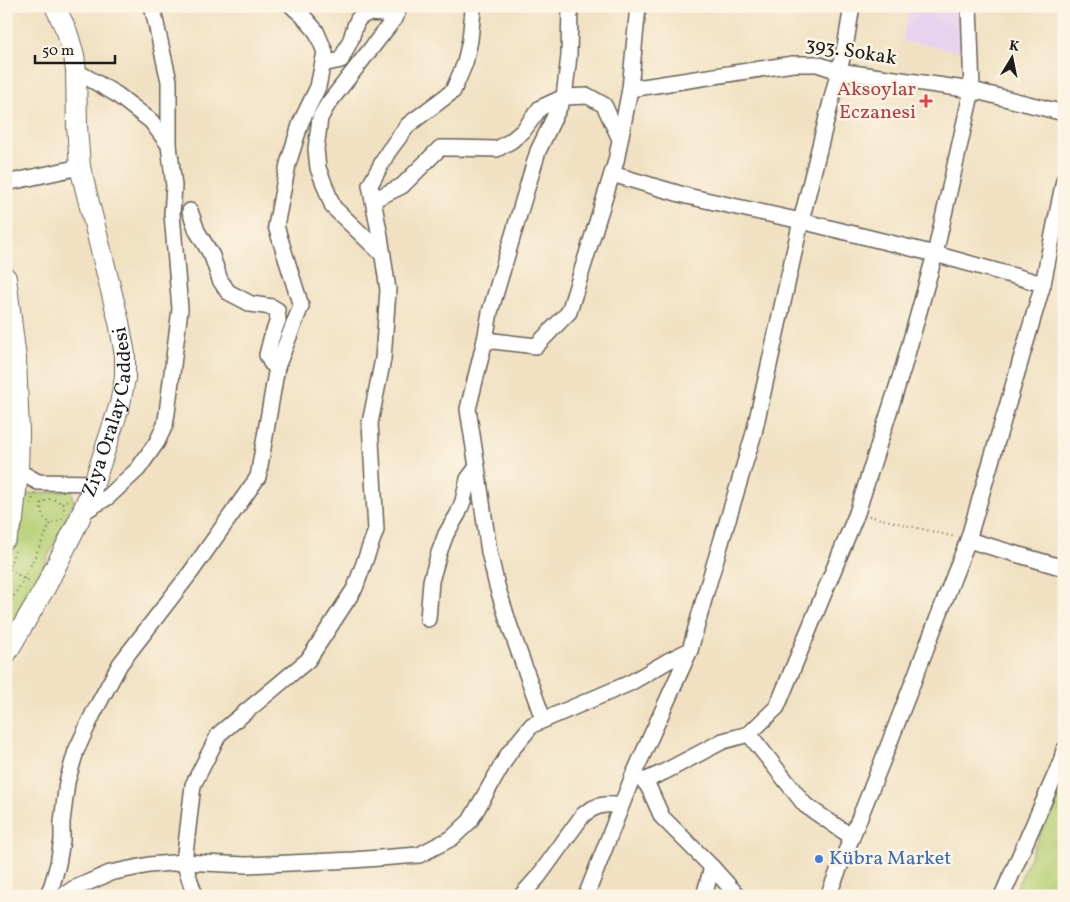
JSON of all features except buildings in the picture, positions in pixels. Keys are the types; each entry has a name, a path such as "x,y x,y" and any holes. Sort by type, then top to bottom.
{"main road":[{"name":"Ziya Oralay Caddesi","path":"6,654 45,588 83,512 120,404 125,378 125,355 119,322 80,167 74,54 67,32 55,6"},
{"path":"6,278 16,358 19,432 18,472 12,520 6,538"}],"street":[{"path":"83,512 108,497 138,468 157,442 165,425 178,330 180,309 172,214 174,186 169,145 169,81 152,6"},
{"path":"47,896 58,864 67,782 76,751 93,714 120,664 191,572 258,477 277,367 301,306 276,226 288,164 301,122 318,87 325,52 316,31 292,6"},
{"path":"195,896 184,862 193,785 218,734 308,660 355,588 376,530 370,423 383,358 388,290 370,185 388,152 408,126 453,91 465,63 470,40 472,6"},
{"path":"543,719 510,627 488,552 468,409 490,312 538,151 564,97 569,56 570,6"},
{"path":"485,340 536,346 569,312 612,174 620,140 630,89 638,6"},
{"path":"586,896 621,806 638,779 690,650 754,433 801,221 846,42 852,6"},
{"path":"638,779 664,772 723,742 749,734 777,707 857,513 904,365 935,254 972,90 969,6"},
{"path":"323,64 341,60 358,19 367,14 396,12"},
{"path":"382,254 333,207 318,168 316,149 320,118 328,104 396,12"},
{"name":"393. Sokak","path":"630,89 793,64 817,64 838,71 972,90 1064,113"},
{"path":"76,71 116,94 151,122 169,145"},
{"path":"373,200 402,186 440,148 497,149 523,131 540,108 564,97 588,96 604,105 620,140"},
{"path":"6,183 80,167"},
{"path":"612,174 687,196 801,221 935,254 1043,284"},
{"path":"828,896 968,540 1043,284 1064,180"},
{"path":"190,211 198,231 212,256 220,280 228,292 251,304 272,307 277,310 278,320 267,355 277,367"},
{"path":"428,619 431,581 439,553 446,534 458,514 468,479 477,467"},
{"path":"18,472 38,482 94,483"},
{"path":"968,540 1064,568"},
{"path":"63,896 73,889 110,873 150,866 184,862 246,865 353,860 418,854 452,838 470,821 509,753 532,725 630,683 690,650"},
{"path":"749,734 805,805 852,837"},
{"path":"1002,896 1064,750"},
{"path":"638,779 649,788 662,817 738,896"},
{"path":"521,896 538,877 583,815 593,808 606,804 621,806"},
{"path":"704,896 712,867"}],"path":[{"path":"6,609 24,579 51,523 64,516 62,504 50,499 41,503 41,509 45,520 51,523"},
{"path":"857,513 968,540"},
{"path":"9,568 24,579 45,588"}],"shaded area":[{"path":"910,6 961,6 965,42 962,52 902,42"}],"green space":[{"path":"72,490 74,501 39,576 6,630 6,557 15,536 27,494"},
{"path":"1064,779 1064,896 1013,896"}],"place":[{"name":"Aksoylar Eczanesi","path":"926,101"},
{"name":"Kübra Market","path":"819,859"}]}
